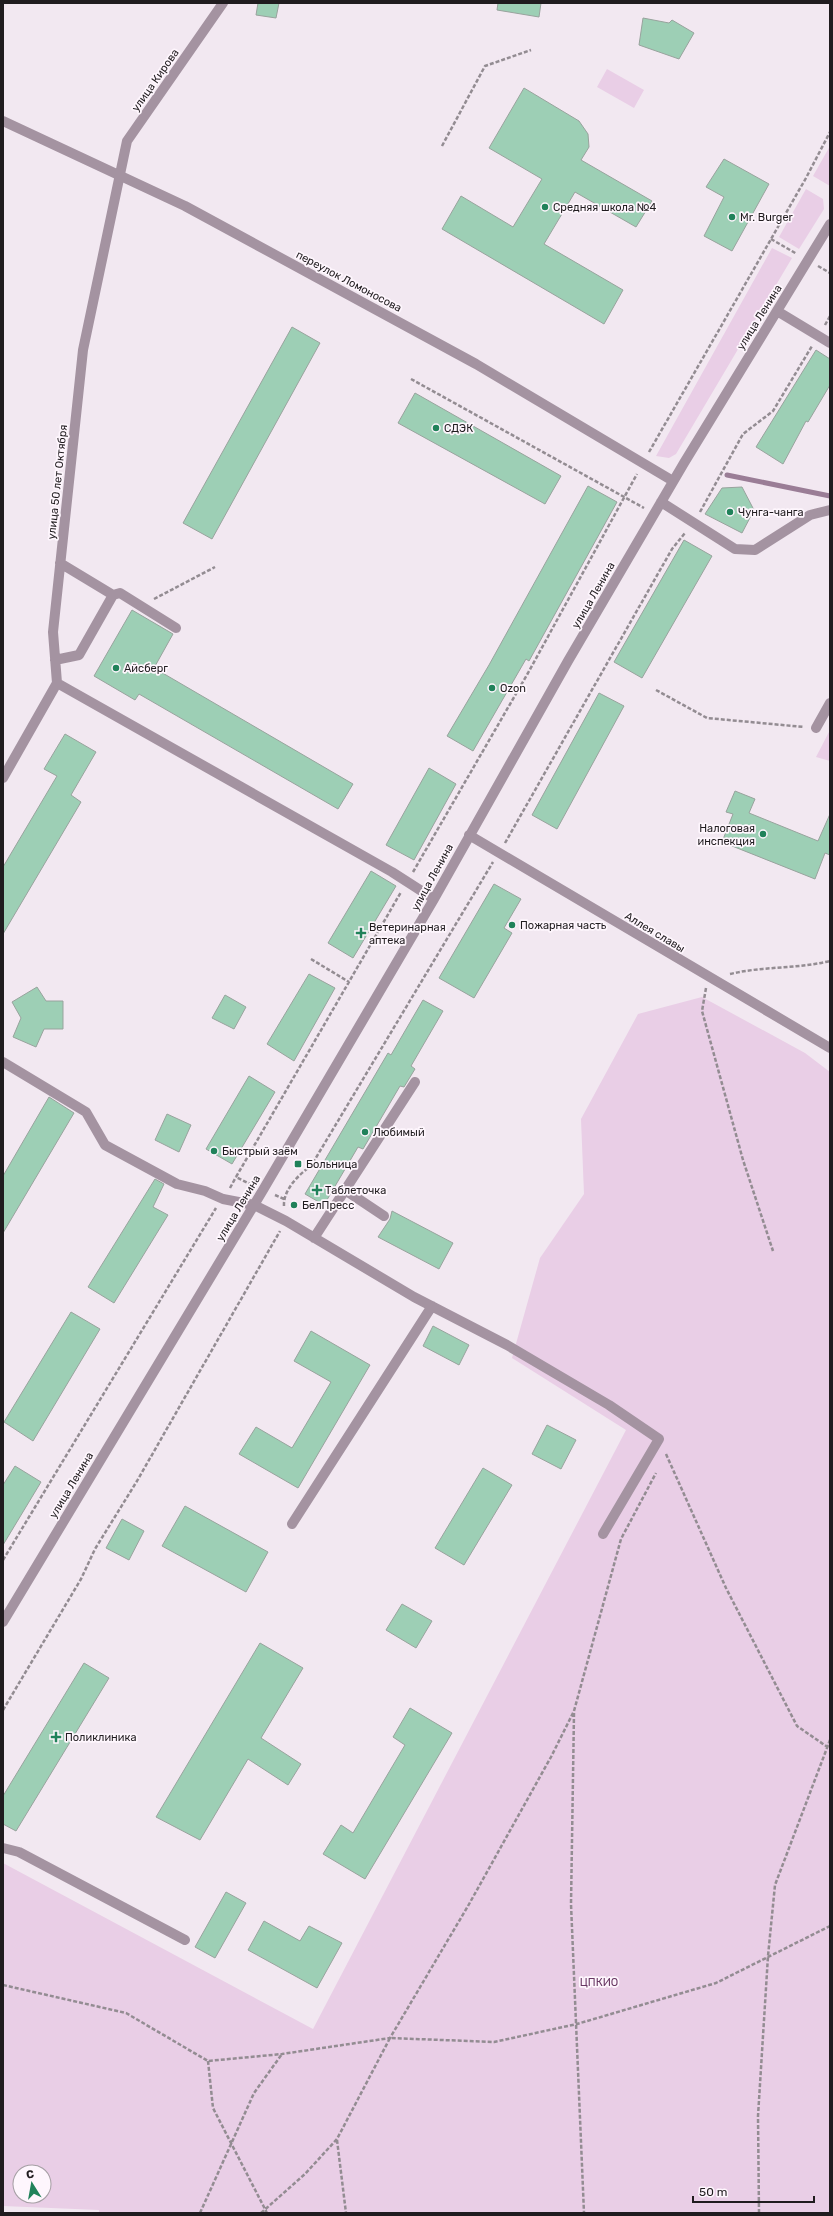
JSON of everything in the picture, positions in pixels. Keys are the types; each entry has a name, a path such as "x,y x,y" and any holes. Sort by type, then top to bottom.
{"street":[{"name":"улица Кирова","path":"121,177 127,141 223,3"},
{"name":"переулок Ломоносова","path":"3,121 185,206 476,364 642,464 673,481"},
{"name":"улица 50 лет Октября","path":"57,683 53,632 83,350 121,177"},
{"name":"улица Ленина","path":"3,1622 263,1190 434,899 468,835 673,481 777,311 827,238 830,224"},
{"path":"777,311 830,343"},
{"path":"661,502 735,549 755,550 810,514 830,510"},
{"path":"60,563 113,595"},
{"path":"55,660 79,655 113,595 120,593 176,628"},
{"path":"3,778 57,683 407,881 434,899"},
{"path":"816,728 830,703"},
{"name":"Аллея славы","path":"468,835 500,852 713,980 830,1048"},
{"path":"3,1062 86,1112 105,1145 177,1184 205,1191 223,1199 254,1205 286,1221 432,1306 527,1357 609,1405 659,1438 603,1534"},
{"path":"314,1238 415,1082"},
{"path":"345,1190 384,1216"},
{"path":"292,1524 432,1306"},
{"path":"3,1848 19,1852 185,1940"}],"path":[{"path":"442,146 485,66 531,50"},
{"path":"284,1199 236,1177 528,674 626,498 642,464 806,178 830,132"},
{"path":"3,1710 81,1579 95,1549 137,1481 286,1221 284,1199 299,1174 311,1166 500,852 672,549 694,522 743,434 773,411 830,316"},
{"path":"411,379 654,514"},
{"path":"679,529 686,533"},
{"path":"141,606 215,568"},
{"path":"656,690 707,718 816,728"},
{"path":"311,959 349,982"},
{"path":"773,1250 743,1160 702,1011 704,990 713,980 731,973 808,966 830,961"},
{"path":"3,1560 118,1368 223,1199"},
{"path":"659,1438 726,1588 797,1726 828,1746"},
{"path":"261,2213 305,2174 337,2140 390,2038 468,1906 551,1757 574,1711 621,1540 658,1469"},
{"path":"574,1711 571,1904 584,2213"},
{"path":"759,2213 758,2116 768,1956 775,1885 830,1740"},
{"path":"3,1984 126,2013 208,2061 282,2054 390,2038 494,2042 577,2024 716,1983 830,1926"},
{"path":"200,2213 254,2093 282,2054"},
{"path":"208,2061 213,2108 267,2213"},
{"path":"337,2140 346,2213"}],"green space":[{"path":"607,69 644,90 634,108 597,87"},
{"path":"830,146 830,186 813,176"},
{"path":"806,189 823,199 824,209 799,249 779,237"},
{"path":"772,248 792,258 676,454 669,458 656,456"},
{"path":"830,730 830,761 816,757"},
{"name":"ЦПКИО","path":"702,997 805,1053 830,1072 830,2213 99,2213 99,2210 3,2206 3,1863 313,2029 626,1430 512,1358 540,1258 584,1194 581,1119 638,1014"}],"building":[{"path":"258,3 279,3 276,18 256,15"},
{"path":"498,3 541,3 539,17 497,10"},
{"path":"643,18 669,23 672,20 694,33 679,59 639,45"},
{"path":"524,88 579,121 588,134 589,147 581,160 652,201 636,227 575,192 544,244 623,290 604,324 442,229 461,196 513,227 542,179 489,148"},
{"name":"Mr. Burger","path":"724,159 769,184 732,251 704,236 724,197 706,187"},
{"path":"292,327 320,343 212,539 183,523"},
{"path":"816,350 830,359 830,385 808,422 806,421 783,464 756,447"},
{"path":"415,393 561,476 545,504 398,423"},
{"path":"588,486 617,502 529,661 526,659 473,751 447,736 489,665"},
{"name":"Чунга-чанга","path":"742,487 754,510 742,533 705,514 722,488"},
{"path":"684,540 712,556 642,678 614,662"},
{"path":"132,610 173,634 154,668 353,784 338,809 139,694 135,700 94,676"},
{"path":"599,693 624,706 557,829 532,815"},
{"path":"65,734 96,752 71,795 81,802 3,934 3,867 57,776 44,769"},
{"path":"429,768 456,784 414,860 386,845"},
{"name":"Налоговая инспекция","path":"735,791 755,799 749,813 818,841 830,814 830,855 825,853 815,879 722,842 733,814 726,812"},
{"path":"371,871 396,886 353,958 328,943"},
{"path":"494,884 521,899 504,928 512,933 474,998 439,978"},
{"path":"309,974 335,988 294,1061 267,1044"},
{"path":"37,987 46,1001 63,1001 63,1029 44,1029 36,1047 13,1037 21,1018 12,1002"},
{"path":"225,995 246,1007 234,1029 212,1018"},
{"path":"423,1000 443,1011 411,1066 415,1069 404,1087 400,1086 363,1149 358,1147 324,1205 305,1194 388,1053 391,1055"},
{"path":"249,1076 275,1092 232,1164 206,1149"},
{"path":"49,1097 74,1113 3,1233 3,1176"},
{"path":"167,1114 191,1125 179,1152 155,1140"},
{"path":"155,1179 164,1184 153,1207 168,1215 114,1303 88,1287"},
{"path":"392,1211 453,1243 439,1269 378,1237 390,1219"},
{"path":"71,1312 100,1329 33,1441 4,1422"},
{"path":"433,1326 469,1345 459,1365 423,1346"},
{"path":"311,1331 370,1365 298,1488 239,1454 256,1427 292,1448 331,1382 294,1361"},
{"path":"547,1425 576,1440 561,1469 532,1454"},
{"path":"15,1466 41,1482 3,1545 3,1485"},
{"path":"483,1468 512,1485 464,1565 435,1548"},
{"path":"185,1506 268,1552 246,1592 162,1546"},
{"path":"122,1519 144,1531 129,1560 106,1548"},
{"path":"402,1604 432,1621 416,1648 386,1630"},
{"path":"260,1643 303,1668 261,1738 301,1764 288,1785 248,1759 200,1840 156,1817"},
{"name":"Поликлиника","path":"84,1663 109,1678 16,1831 3,1824 3,1796"},
{"path":"410,1708 452,1733 365,1879 323,1854 341,1825 353,1833 405,1745 393,1737"},
{"path":"226,1892 246,1903 215,1958 195,1947"},
{"path":"264,1921 300,1941 309,1926 342,1943 317,1988 248,1950"}],"waterway":[{"path":"727,475 830,496"}],"place":[{"name":"Средняя школа №4","path":"545,207"},
{"name":"Mr. Burger","path":"732,217"},
{"name":"СДЭК","path":"436,428"},
{"name":"Чунга-чанга","path":"730,512"},
{"name":"Айсберг","path":"116,668"},
{"name":"Ozon","path":"492,688"},
{"name":"Налоговая инспекция","path":"763,834"},
{"name":"Пожарная часть","path":"512,925"},
{"name":"Ветеринарная аптека","path":"361,933"},
{"name":"Любимый","path":"365,1132"},
{"name":"Быстрый заём","path":"214,1151"},
{"name":"Больница","path":"298,1164"},
{"name":"Таблеточка","path":"317,1190"},
{"name":"БелПресс","path":"294,1205"},
{"name":"Поликлиника","path":"56,1737"}]}
